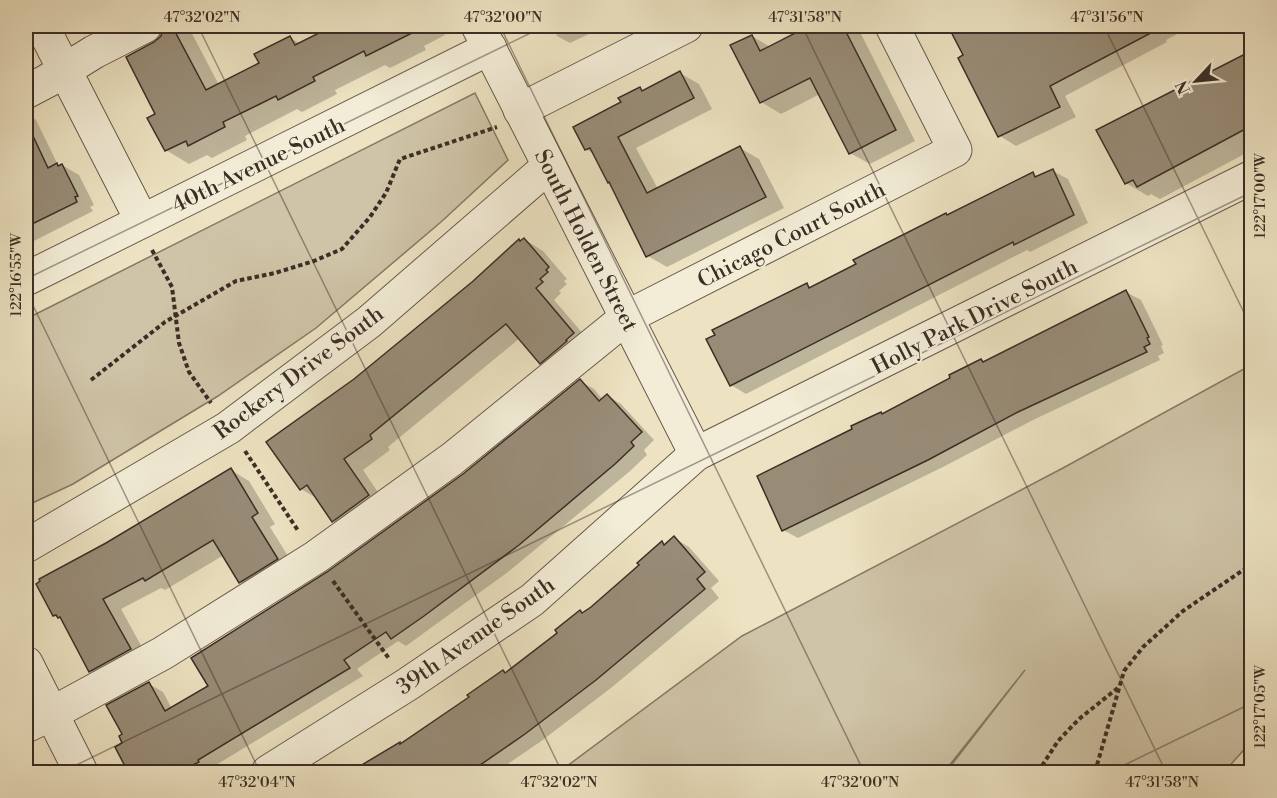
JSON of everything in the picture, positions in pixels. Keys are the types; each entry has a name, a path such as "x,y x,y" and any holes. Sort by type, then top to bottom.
{"street":[{"path":"42,26 147,235"},
{"path":"26,92 94,52 145,26"},
{"path":"509,118 686,26"},
{"name":"Chicago Court South","path":"38,720 163,653 316,557 452,459 627,317 955,150 892,26"},
{"name":"South Holden Street","path":"484,37 509,118 549,166 696,454"},
{"name":"40th Avenue South","path":"26,279 147,235 484,37"},
{"name":"Rockery Drive South","path":"26,546 228,428 369,322 549,166"},
{"name":"Holly Park Drive South","path":"696,454 1251,177"},
{"name":"39th Avenue South","path":"268,772 408,684 532,600 696,454"},
{"path":"26,663 38,720 81,772"}],"path":[{"path":"91,380 175,316 236,281 275,273 314,261 342,249 370,217 386,193 400,159 509,118"},
{"path":"147,235 172,287 179,343 189,372 216,411"},
{"path":"1095,772 1124,671 1143,647 1183,611 1251,564"},
{"path":"1038,772 1058,741 1079,719 1120,687"}],"shaded area":[{"path":"475,93 508,160 441,222 316,328 218,396 73,484 26,506 26,319"},
{"path":"1251,365 1251,742 1224,772 946,772 1025,670 944,772 559,772 742,636 1063,468"}],"building":[{"path":"163,26 172,26 206,90 259,63 254,54 290,36 295,45 333,26 426,26 366,56 364,51 313,77 315,81 278,100 276,96 223,122 225,127 188,146 186,141 165,151 147,118 155,114 126,57 154,42 161,36"},
{"path":"809,26 843,26 896,130 849,154 810,78 760,103 730,45 752,35 760,51"},
{"path":"948,26 1164,26 1050,86 1060,107 998,137 958,58 963,55"},
{"path":"1251,51 1251,126 1137,187 1133,180 1125,184 1096,130"},
{"path":"680,71 694,98 618,137 647,193 740,146 766,197 646,257 590,148 585,150 573,127 621,102 618,98 640,87 642,91"},
{"path":"26,121 48,168 57,163 58,166 62,164 78,196 75,197 77,202 26,227"},
{"path":"1053,169 1074,215 1014,245 1013,242 730,386 706,339 715,335 712,330 807,283 809,288 856,264 853,260 946,213 947,215 1033,172 1035,177"},
{"path":"524,238 549,267 546,270 548,272 540,279 543,282 536,288 574,333 540,364 506,324 370,435 372,439 344,459 369,495 332,522 307,485 300,490 266,442 354,379 472,282 519,239 520,241"},
{"path":"1126,290 1149,337 1147,338 1150,344 1144,347 1147,352 1018,412 928,460 782,531 757,476 852,429 851,426 881,412 882,414 950,378 949,375 981,359 983,362"},
{"path":"580,379 599,401 607,394 642,432 631,442 634,446 615,464 519,545 424,616 391,639 386,632 344,660 350,668 198,760 199,762 178,772 128,772 115,747 122,743 119,736 122,734 106,705 149,682 165,711 208,686 191,658 327,572 463,474"},
{"path":"231,468 258,513 252,517 278,559 239,583 213,540 145,581 143,578 103,599 131,649 89,672 60,617 53,616 36,584 40,581 39,579 106,543"},
{"path":"674,536 705,572 697,579 705,589 596,680 525,734 470,772 350,772 400,742 400,744 469,697 467,695 503,670 505,673 557,633 555,630 580,610 582,613 591,607 639,565 637,563 662,541 664,545"}]}
